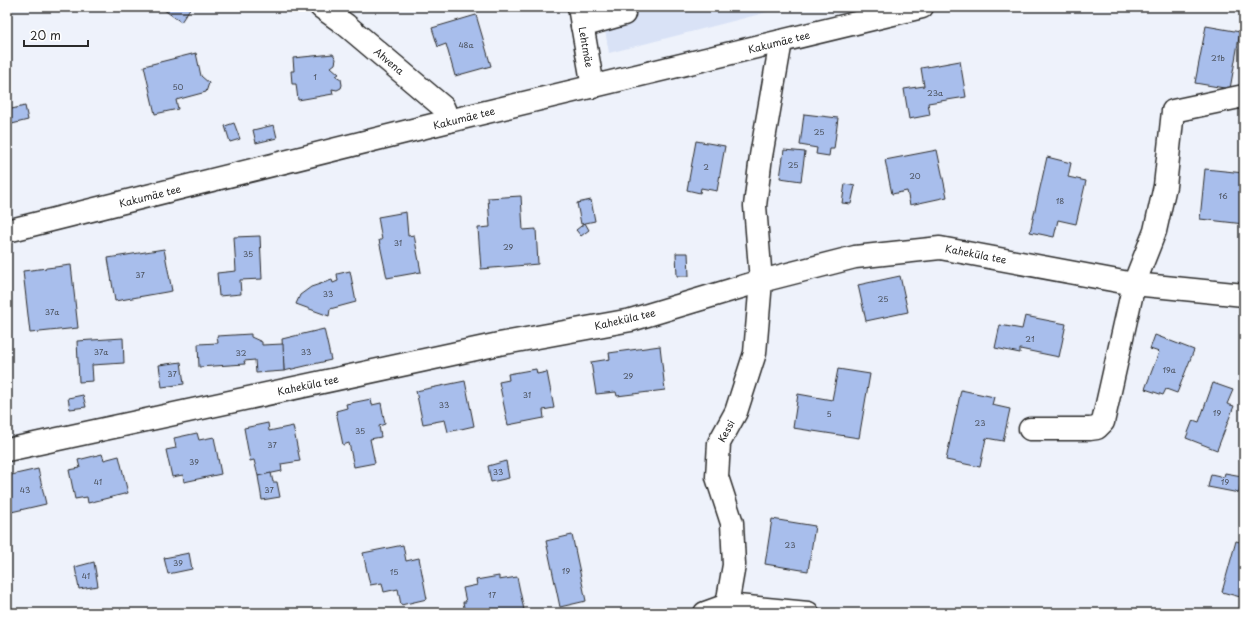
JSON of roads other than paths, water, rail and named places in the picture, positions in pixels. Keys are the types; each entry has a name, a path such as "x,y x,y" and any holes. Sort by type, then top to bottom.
{"street":[{"name":"Ahvena","path":"322,7 346,25 443,107 449,121"},
{"name":"Kakumäe tee","path":"7,231 449,121 922,7"},
{"path":"581,16 624,14"},
{"name":"Lehtmäe","path":"581,16 593,87"},
{"name":"Kessi","path":"727,605 734,565 732,523 717,477 719,443 736,412 754,353 761,282 755,206 761,156 781,41"},
{"path":"1030,429 1090,429 1096,428 1103,422 1134,284 1155,231 1165,186 1173,111 1244,96"},
{"name":"Kaheküla tee","path":"7,450 491,346 631,320 761,282 855,257 940,248 1134,284 1244,295"},
{"path":"705,613 727,605 808,613"}]}
